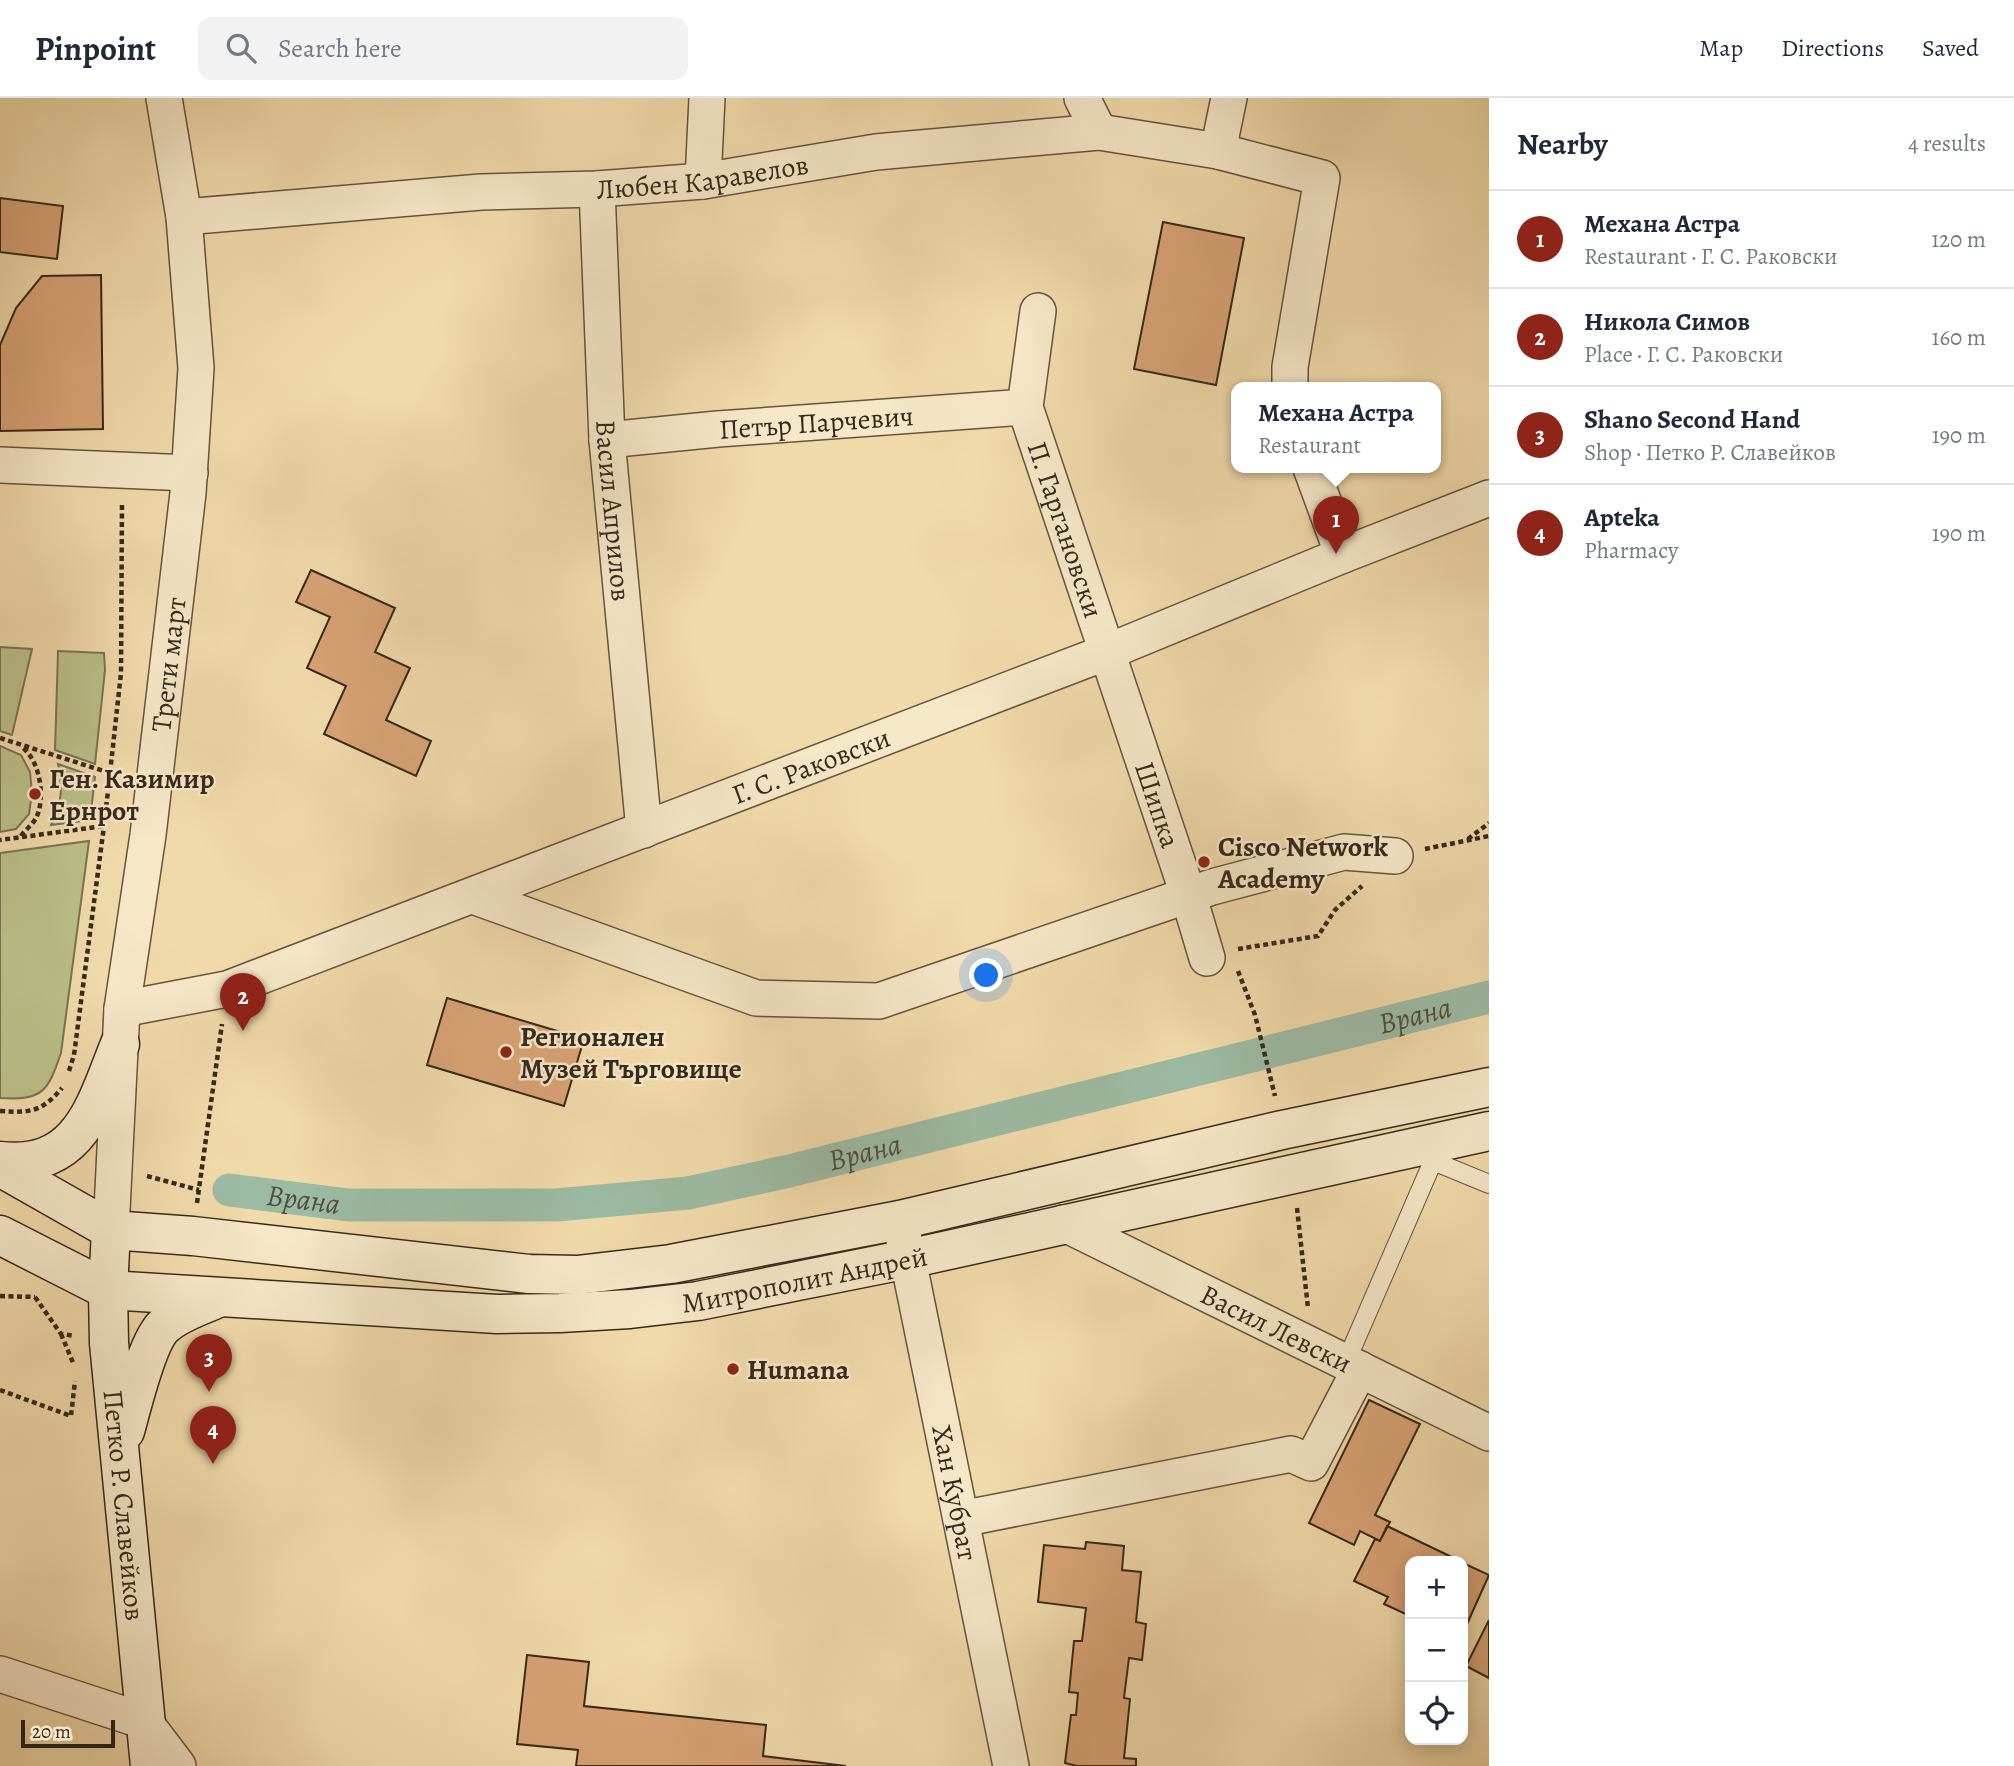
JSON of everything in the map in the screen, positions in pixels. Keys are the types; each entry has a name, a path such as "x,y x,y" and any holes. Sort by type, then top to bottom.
{"main road":[{"path":"0,1161 40,1160 76,1138 91,1116 121,1027"},
{"name":"Митрополит Андрей","path":"111,1230 193,1236 515,1272 577,1275 671,1264 900,1220 1282,1130 1489,1087"},
{"name":"Митрополит Андрей","path":"108,1290 497,1314 560,1313 698,1301 908,1259 1293,1173 1432,1152 1489,1131"},
{"path":"0,1167 111,1230"},
{"name":"Петко Р. Славейков","path":"111,1230 109,1343 150,1766"},
{"path":"0,1235 108,1290"},
{"path":"119,1450 151,1346 163,1326 186,1312 221,1297"}],"street":[{"name":"Трети март","path":"111,1230 121,1027 148,835 190,473 196,368 184,217 164,98"},
{"path":"703,181 707,98"},
{"path":"1082,98 1099,132"},
{"path":"1218,151 1228,98"},
{"name":"Любен Каравелов","path":"184,217 481,192 597,190 703,181 876,152 1099,132 1218,151 1322,178 1290,367 1290,382"},
{"name":"Васил Априлов","path":"597,190 607,440 644,830"},
{"path":"1025,407 1038,311"},
{"name":"Петър Парчевич","path":"607,440 718,429 1025,407"},
{"name":"П. Гаргановски","path":"1025,407 1107,652"},
{"path":"0,465 190,473"},
{"path":"1313,473 1343,555"},
{"name":"Г. С. Раковски","path":"121,1027 473,897 1107,652 1489,498"},
{"name":"Шипка","path":"1107,652 1207,958"},
{"path":"473,897 756,998 879,1001 1188,894 1344,852 1395,856"},
{"name":"Хан Кубрат","path":"900,1220 1011,1766"},
{"name":"Васил Левски","path":"1063,1223 1489,1433"},
{"path":"961,1519 1292,1454 1311,1463 1353,1366"},
{"path":"0,1674 144,1721 178,1766"}],"lane":[{"path":"1353,1366 1432,1152 1489,1184"}],"path":[{"path":"67,1075 74,1055 121,673 122,497"},
{"path":"0,738 110,773"},
{"path":"11,741 26,749 38,769 41,793 37,817 20,836"},
{"path":"1467,839 1489,823"},
{"path":"0,840 104,826"},
{"path":"1207,958 1245,947 1274,945 1318,936 1335,910 1395,856 1489,836"},
{"path":"1255,1014 1272,1084"},
{"path":"0,1111 25,1113 48,1105 64,1085"},
{"path":"1293,1173 1311,1345"},
{"path":"0,1296 34,1297"},
{"path":"0,1390 71,1416 76,1370 61,1334"}],"green space":[{"path":"0,647 32,649 12,735 0,731"},
{"path":"58,651 104,653 105,670 95,764 55,750"},
{"path":"0,746 21,755 30,772 32,793 29,814 16,829 0,832"},
{"path":"58,764 95,777 90,820 51,825 61,795"},
{"path":"89,841 61,1053 52,1076 42,1091 26,1098 0,1098 0,853"}],"building":[{"path":"0,198 63,206 57,259 0,252"},
{"path":"1163,222 1244,238 1216,385 1134,369"},
{"path":"101,275 103,429 0,431 0,345 16,308 42,276"},
{"path":"311,570 395,608 375,652 410,668 386,720 431,741 416,776 324,734 346,686 307,668 330,617 296,602"},
{"name":"Регионален Музей Търговище","path":"447,998 584,1039 564,1106 427,1065"},
{"path":"1369,1400 1420,1424 1375,1515 1390,1522 1380,1541 1360,1531 1354,1545 1309,1523"},
{"path":"1387,1526 1450,1556 1405,1556 1405,1614 1384,1604 1388,1597 1354,1581 1375,1539 1380,1541"},
{"path":"1086,1542 1124,1546 1122,1570 1141,1572 1136,1622 1146,1624 1142,1660 1129,1658 1124,1698 1130,1699 1124,1758 1136,1759 1136,1766 1077,1766 1065,1763 1071,1715 1076,1715 1078,1693 1069,1692 1074,1641 1082,1641 1086,1608 1038,1602 1044,1545 1085,1549"},
{"path":"1468,1565 1489,1575 1468,1622"},
{"path":"1489,1620 1489,1678 1468,1667"},
{"path":"527,1655 589,1662 584,1706 766,1725 763,1756 846,1766 576,1766 578,1750 517,1744"}],"waterway":[{"name":"Врана","path":"229,1190 348,1205 557,1205 688,1193 785,1172 1489,997"}],"place":[{"name":"Механа Астра","path":"1336,554"},
{"name":"Ген. Казимир Ернрот","path":"35,794"},
{"name":"Cisco Network Academy","path":"1204,862"},
{"name":"Никола Симов","path":"243,1031"},
{"name":"Регионален Музей Търговище","path":"506,1052"},
{"name":"Humana","path":"733,1369"},
{"name":"Shano Second Hand","path":"209,1392"},
{"name":"Apteka","path":"213,1464"}]}
